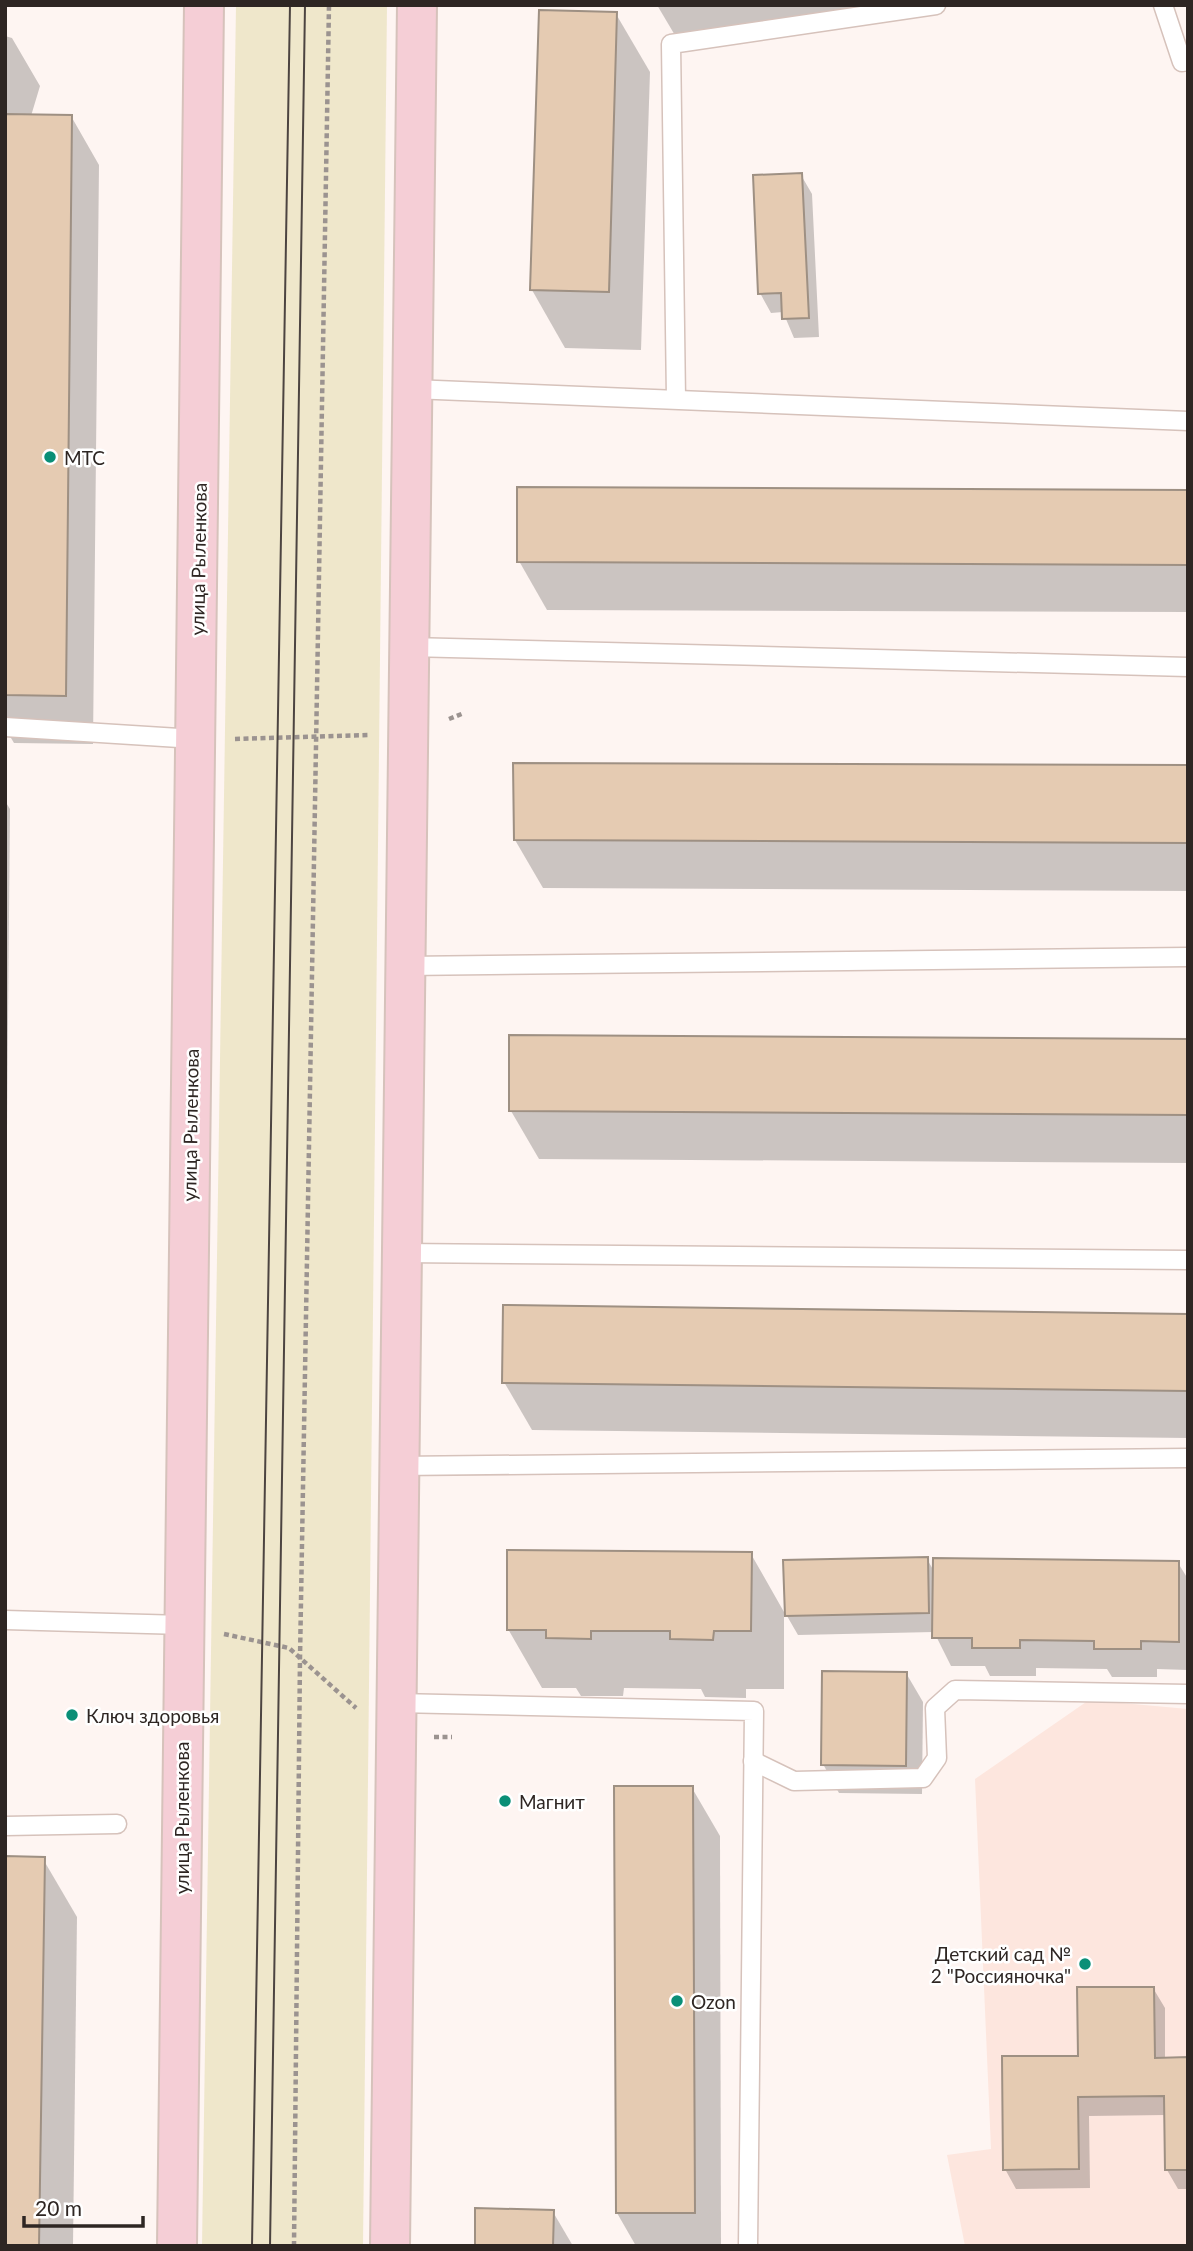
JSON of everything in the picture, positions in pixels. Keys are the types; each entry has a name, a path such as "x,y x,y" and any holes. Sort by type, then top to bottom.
{"main road":[{"name":"улица Рыленкова","path":"177,2246 204,5"},
{"path":"390,2246 417,5"}],"lane":[{"path":"676,399 671,44 936,5"},
{"path":"1163,5 1182,62 1188,61"},
{"path":"412,389 1188,421"},
{"path":"409,647 1188,667"},
{"path":"5,727 195,739"},
{"path":"406,966 1188,957"},
{"path":"402,1253 1188,1259"},
{"path":"400,1466 1188,1458"},
{"path":"5,1620 183,1625"},
{"path":"753,1761 794,1781 923,1778 937,1758 935,1708 955,1690 1188,1694"},
{"path":"397,1720 754,1711 748,2246"},
{"path":"5,1826 117,1824"}],"path":[{"path":"294,2246 300,1658 329,5"},
{"path":"195,739 408,734 464,713"},
{"path":"183,1625 289,1648 388,1737 397,1720 452,1737"}],"shaded area":[{"path":"236,5 387,5 363,2246 202,2246"},
{"name":"Детский сад № 2 \"Россияночка\"","path":"1089,1700 1188,1709 1188,2246 965,2246 947,2155 991,2149 975,1779"}],"building":[{"path":"539,10 617,12 609,292 530,290"},
{"path":"5,114 72,115 66,696 5,695"},
{"path":"802,173 809,318 782,319 781,293 758,294 753,175"},
{"path":"517,487 1188,490 1188,565 517,562"},
{"path":"513,763 1188,765 1188,843 514,840"},
{"path":"509,1035 1188,1039 1188,1115 509,1111"},
{"path":"503,1305 1188,1314 1188,1391 502,1383"},
{"path":"507,1550 752,1552 751,1631 714,1631 713,1640 670,1639 670,1631 591,1631 591,1639 546,1638 546,1630 507,1630"},
{"path":"928,1557 929,1613 785,1616 783,1560"},
{"path":"933,1558 1179,1561 1179,1642 1141,1641 1141,1649 1094,1649 1094,1641 1020,1640 1020,1648 972,1648 972,1638 932,1638"},
{"path":"822,1671 907,1672 906,1766 821,1765"},
{"path":"614,1786 693,1786 695,2213 616,2213"},
{"path":"5,1856 45,1857 39,2246 5,2246"},
{"path":"1077,1987 1154,1987 1155,2058 1188,2057 1188,2170 1165,2170 1164,2096 1078,2097 1079,2169 1003,2170 1002,2056 1078,2056"},
{"path":"475,2208 554,2210 553,2246 475,2246"}],"tram line":[{"path":"252,2246 290,5"},
{"path":"270,2246 305,5"}],"place":[{"name":"МТС","path":"50,457"},
{"name":"Ключ здоровья","path":"72,1715"},
{"name":"Магнит","path":"505,1801"},
{"name":"Детский сад № 2 \"Россияночка\"","path":"1085,1964"},
{"name":"Ozon","path":"677,2001"}]}
